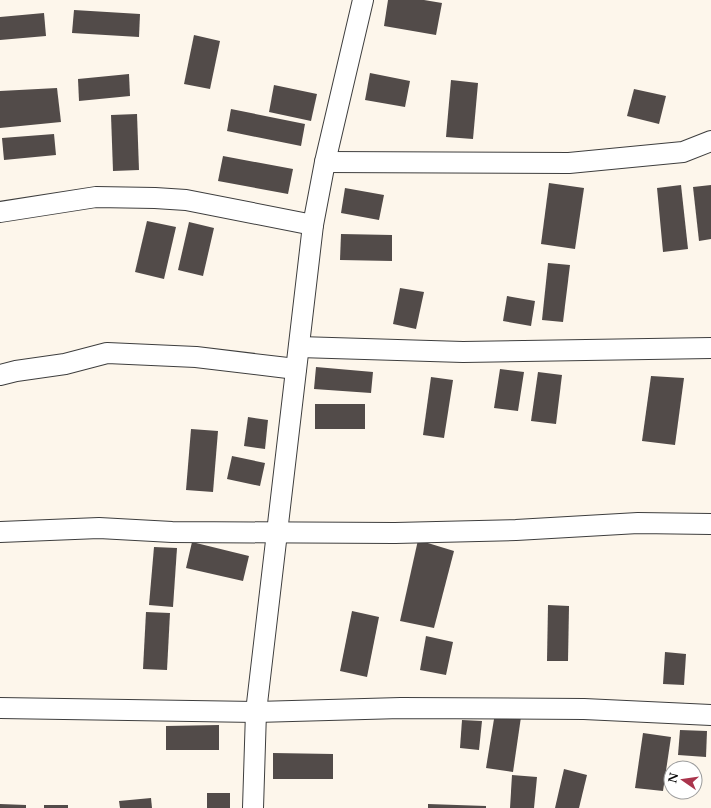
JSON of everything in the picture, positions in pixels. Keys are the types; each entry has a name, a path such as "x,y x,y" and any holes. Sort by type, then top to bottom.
{"street":[{"path":"253,808 256,712 313,225 324,162 363,0"},
{"path":"324,162 569,164 683,152 711,141"},
{"path":"0,212 96,197 155,198 186,200 313,225"},
{"path":"299,347 464,352 711,348"},
{"path":"0,375 16,371 65,364 107,353 196,357 296,369"},
{"path":"0,532 99,528 172,532 410,533 516,530 638,523 711,524"},
{"path":"0,708 256,712 401,708 584,708 711,715"}],"building":[{"path":"388,0 424,0 442,3 436,35 384,26"},
{"path":"74,10 140,14 139,37 72,33"},
{"path":"44,13 46,36 0,40 0,17"},
{"path":"194,35 220,41 210,89 184,84"},
{"path":"370,73 410,81 405,107 365,100"},
{"path":"129,74 130,96 79,101 78,79"},
{"path":"451,80 478,83 473,139 446,137"},
{"path":"274,85 317,94 311,121 269,112"},
{"path":"57,88 61,122 0,128 0,91"},
{"path":"634,89 666,96 659,124 627,116"},
{"path":"231,109 305,124 301,146 227,131"},
{"path":"137,114 139,170 113,171 111,115"},
{"path":"54,134 56,155 4,160 2,138"},
{"path":"223,156 293,169 288,194 218,181"},
{"path":"549,183 584,188 575,249 541,244"},
{"path":"681,185 688,249 663,252 657,188"},
{"path":"711,185 711,239 699,241 693,187"},
{"path":"345,188 384,195 379,220 341,213"},
{"path":"147,221 176,227 164,279 135,272"},
{"path":"189,222 214,228 203,276 178,270"},
{"path":"341,234 392,235 392,261 340,260"},
{"path":"548,263 570,265 563,322 542,320"},
{"path":"400,288 424,292 416,329 393,324"},
{"path":"507,296 535,301 531,326 503,321"},
{"path":"316,367 373,372 371,393 314,389"},
{"path":"500,369 524,372 518,411 494,408"},
{"path":"538,372 562,375 556,424 531,421"},
{"path":"651,376 684,378 675,445 642,441"},
{"path":"431,377 453,380 444,438 423,435"},
{"path":"315,404 365,404 365,429 315,429"},
{"path":"248,417 268,420 265,449 244,446"},
{"path":"191,429 218,431 213,492 186,490"},
{"path":"232,456 265,463 260,486 227,479"},
{"path":"418,540 454,551 434,628 400,621"},
{"path":"192,542 249,556 243,581 186,568"},
{"path":"154,547 177,548 173,607 149,605"},
{"path":"548,605 569,606 568,661 547,661"},
{"path":"352,611 379,617 367,677 340,671"},
{"path":"146,612 170,613 167,670 143,669"},
{"path":"426,636 453,642 446,675 420,670"},
{"path":"665,652 686,654 684,685 663,684"},
{"path":"495,713 521,717 513,772 486,768"},
{"path":"462,720 482,721 479,750 460,748"},
{"path":"219,725 219,750 166,750 166,726"},
{"path":"680,730 707,731 706,757 678,755"},
{"path":"643,733 671,737 668,760 663,760 663,791 635,788"},
{"path":"273,753 333,754 333,779 273,779"},
{"path":"564,769 587,775 579,808 555,808"},
{"path":"512,775 537,777 534,808 510,808"},
{"path":"207,793 230,793 230,808 207,808"},
{"path":"151,798 152,808 120,808 119,801"},
{"path":"0,804 26,805 26,808 0,808"},
{"path":"428,804 486,806 486,808 428,808"},
{"path":"44,805 68,805 68,808 44,808"}]}
